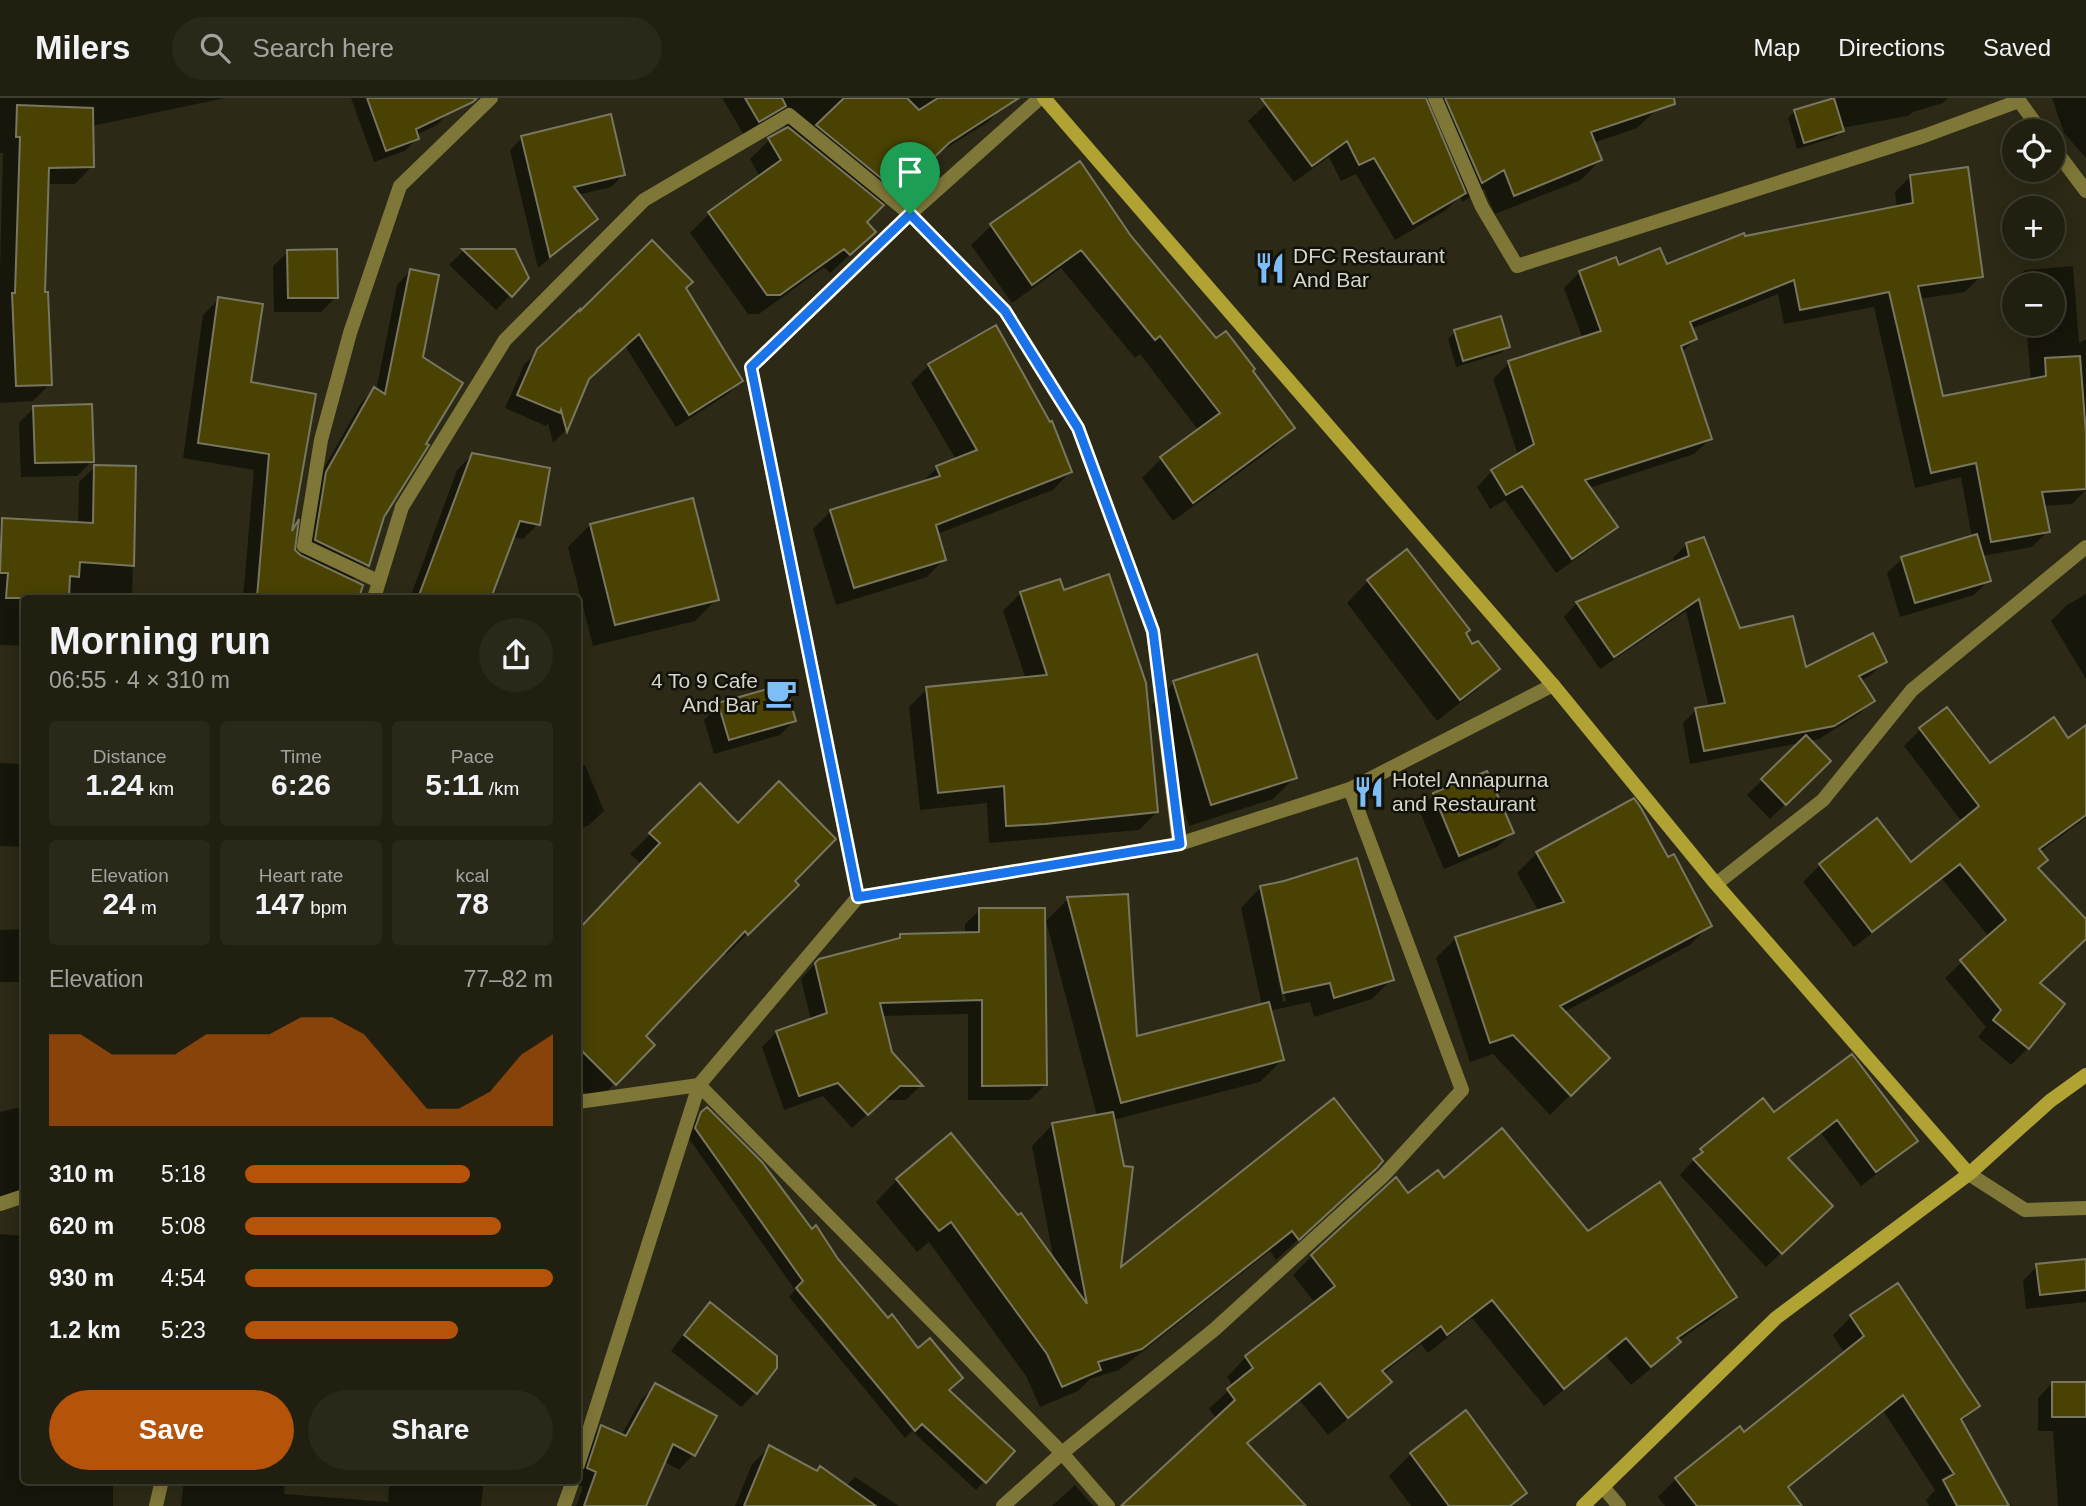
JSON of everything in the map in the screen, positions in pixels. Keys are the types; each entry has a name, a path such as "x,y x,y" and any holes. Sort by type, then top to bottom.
{"main road":[{"path":"1042,98 1553,685 1716,884 1969,1174"},
{"path":"1583,1506 1776,1318 1969,1174 2050,1101 2086,1074"}],"street":[{"path":"378,581 304,546 321,440 350,333 400,186 491,98"},
{"path":"858,897 751,367 910,214 1042,98"},
{"path":"1435,98 1482,207 1517,266 1924,136 2018,99 2032,119"},
{"path":"375,595 402,507 505,340 644,200 789,116 910,214 1005,311 1078,428 1153,631 1180,844"},
{"path":"2065,163 2086,191"},
{"path":"1716,884 1823,800 1912,690 2086,547"},
{"path":"581,1456 699,1085 858,897 1180,844 1350,789 1553,685"},
{"path":"1003,1506 1062,1453 1215,1329 1384,1175 1461,1090 1350,789"},
{"path":"699,1085 1062,1453 1108,1506"},
{"path":"581,1102 699,1085"},
{"path":"1969,1174 2025,1210 2086,1208"},
{"path":"0,1204 21,1197"},
{"path":"156,1506 161,1484"},
{"path":"565,1506 572,1484"},
{"path":"1603,1488 1619,1506"}],"building":[{"path":"367,98 477,98 416,129 419,139 386,151"},
{"path":"745,98 782,98 786,106 759,122"},
{"path":"844,98 907,98 919,110 938,98 1019,98 949,143 898,192 816,125"},
{"path":"1261,98 1426,98 1466,193 1413,224 1374,158 1359,165 1347,141 1312,166"},
{"path":"1445,98 1674,98 1675,104 1591,132 1602,160 1514,196 1504,170 1482,183"},
{"path":"1834,98 1844,131 1804,143 1794,110"},
{"path":"17,105 93,108 94,167 49,168 45,292 48,292 52,385 16,386 12,293 15,293 20,137 16,137"},
{"path":"611,114 625,175 574,187 598,219 550,257 521,136"},
{"path":"788,127 884,205 867,222 876,232 850,255 844,249 780,295 767,295 708,212 781,160 768,138"},
{"path":"1080,161 1131,236 1216,338 1226,331 1295,428 1193,503 1160,457 1220,413 1160,336 1155,340 1081,250 1032,285 990,224"},
{"path":"1968,167 1983,277 1918,286 1943,396 2046,376 2045,358 2080,356 2086,434 2086,489 2042,492 2050,532 1991,542 1976,463 1931,473 1889,292 1800,310 1794,280 1690,322 1697,339 1681,346 1712,439 1585,480 1618,527 1572,559 1522,486 1506,495 1491,470 1534,444 1508,361 1601,331 1579,271 1616,257 1619,265 1660,248 1667,264 1744,233 1745,236 1913,203 1910,175"},
{"path":"652,240 693,282 686,288 743,381 689,415 639,334 589,379 567,432 561,410 560,413 517,395 537,349"},
{"path":"337,249 338,298 288,298 287,250"},
{"path":"462,249 515,249 529,278 512,297"},
{"path":"410,269 439,275 423,357 463,383 426,444 429,445 384,517 369,566 315,540 326,472 374,387 385,394"},
{"path":"218,297 263,304 251,382 316,394 292,531 299,519 295,550 300,555 363,585 360,595 257,595 269,454 198,443"},
{"path":"1501,316 1510,347 1463,361 1454,330"},
{"path":"996,325 1050,422 1052,421 1072,472 936,525 946,560 854,588 830,510 940,476 936,466 977,450 928,364"},
{"path":"92,404 94,462 35,463 33,406"},
{"path":"472,453 550,468 540,525 520,521 492,595 419,595"},
{"path":"94,465 136,466 134,566 80,562 79,577 70,576 69,595 21,595 21,598 6,598 8,573 0,573 2,518 93,523"},
{"path":"693,498 719,600 615,625 590,524"},
{"path":"1977,534 1991,581 1915,603 1901,557"},
{"path":"1704,537 1740,628 1793,616 1806,667 1873,633 1887,662 1859,676 1875,701 1834,726 1704,751 1695,708 1725,703 1699,599 1614,657 1576,602 1689,556 1686,543"},
{"path":"1407,549 1470,630 1466,633 1472,644 1478,641 1500,669 1460,700 1367,580"},
{"path":"1109,574 1146,683 1158,812 1006,826 1004,786 938,793 926,687 1047,675 1020,592 1060,579 1064,590"},
{"path":"1257,654 1297,778 1211,805 1173,681"},
{"path":"785,684 796,721 729,740 718,703"},
{"path":"1947,707 1990,763 2054,717 2068,738 2086,725 2086,815 2039,849 2048,860 2038,868 2086,919 2086,939 2040,983 2065,1004 2029,1049 1993,1020 2001,1010 1960,960 2006,920 1960,864 1872,932 1819,864 1877,818 1911,862 1979,806 1919,728"},
{"path":"1806,735 1831,761 1786,805 1761,779"},
{"path":"1487,771 1514,833 1459,856 1433,793"},
{"path":"779,781 836,839 795,881 799,885 748,935 745,931 646,1036 655,1045 616,1085 581,1050 581,927 660,843 649,833 700,783 738,823"},
{"path":"1634,798 1668,857 1674,854 1712,926 1560,1006 1610,1058 1571,1096 1513,1035 1490,1043 1455,937 1564,902 1536,852"},
{"path":"1357,858 1394,980 1334,998 1330,983 1283,993 1260,886"},
{"path":"1128,894 1137,1036 1269,1002 1284,1060 1121,1103 1067,897"},
{"path":"979,908 1045,908 1047,1085 982,1086 982,1000 880,1003 892,1052 923,1086 900,1086 868,1115 838,1083 799,1096 776,1031 827,1013 815,963 819,959 900,938 900,934 979,932"},
{"path":"1852,1054 1918,1141 1876,1172 1837,1120 1788,1158 1833,1206 1782,1254 1693,1159 1703,1152 1700,1149 1763,1098 1774,1112"},
{"path":"1334,1098 1383,1161 1377,1168 1299,1240 1292,1231 1142,1349 1098,1362 1101,1370 1062,1387 1047,1354 951,1222 939,1231 896,1179 951,1133 1018,1215 1021,1213 1087,1304 1052,1123 1113,1112 1124,1166 1133,1167 1121,1267"},
{"path":"707,1107 762,1162 812,1229 816,1225 838,1259 888,1318 892,1314 918,1348 930,1338 963,1378 949,1390 1015,1451 986,1483 922,1424 915,1431 796,1288 803,1281 695,1128 701,1112"},
{"path":"1502,1128 1588,1231 1660,1182 1737,1297 1677,1338 1681,1342 1651,1367 1626,1338 1564,1389 1492,1300 1447,1335 1441,1326 1382,1371 1392,1382 1348,1418 1320,1383 1247,1443 1306,1506 1121,1506 1235,1400 1227,1389 1253,1368 1245,1356 1335,1286 1311,1255 1396,1177 1408,1193 1438,1170 1444,1178"},
{"path":"2086,1259 2086,1290 2040,1295 2036,1264"},
{"path":"1898,1283 1980,1406 1961,1419 2009,1506 1957,1506 1943,1480 1954,1474 1903,1395 1788,1487 1802,1506 1697,1506 1675,1478 1740,1426 1744,1432 1864,1336 1850,1315"},
{"path":"710,1302 777,1356 777,1368 757,1394 684,1335"},
{"path":"2052,1382 2086,1382 2086,1417 2052,1417"},
{"path":"655,1383 717,1416 695,1456 673,1444 646,1506 584,1506 596,1472 587,1468 601,1425 626,1436"},
{"path":"1466,1410 1527,1493 1510,1506 1449,1506 1410,1453"},
{"path":"769,1445 817,1471 820,1466 876,1506 744,1506"}],"place":[{"name":"DFC Restaurant And Bar","path":"1270,268"},
{"name":"4 To 9 Cafe And Bar","path":"781,693"},
{"name":"Hotel Annapurna and Restaurant","path":"1369,792"}],"route":[{"path":"910,214 1005,311 1078,428 1153,631 1180,844 858,897 751,367 910,214"}]}
